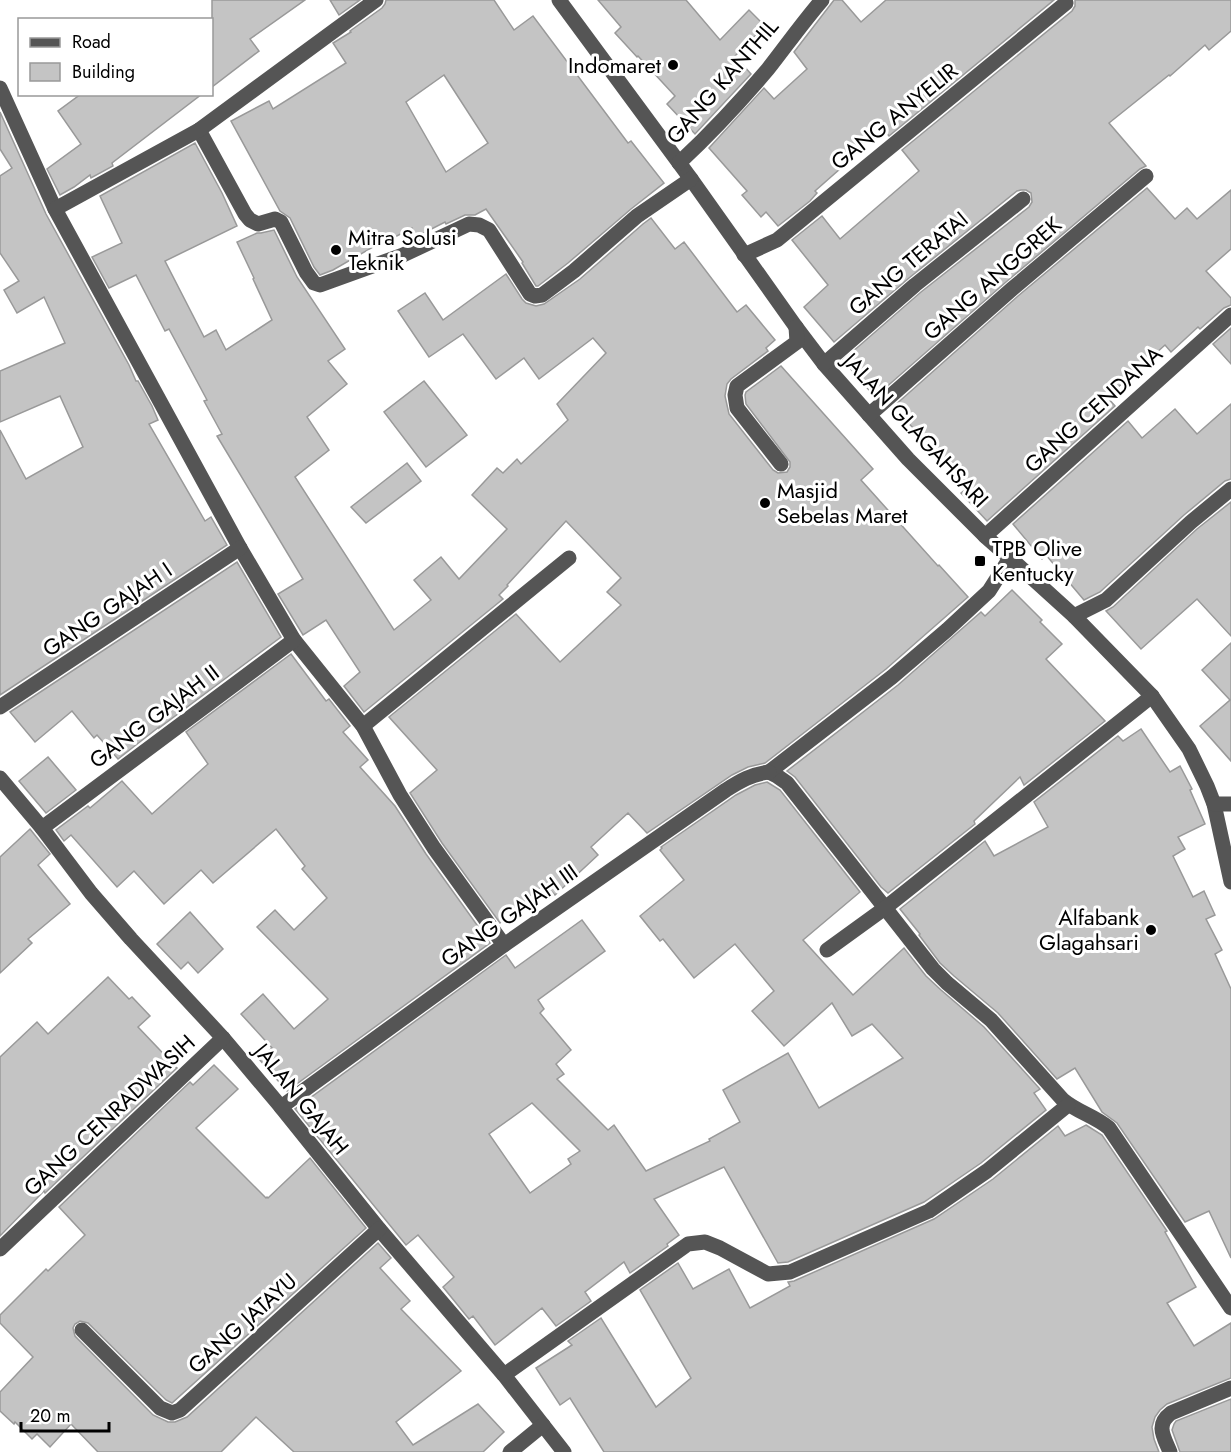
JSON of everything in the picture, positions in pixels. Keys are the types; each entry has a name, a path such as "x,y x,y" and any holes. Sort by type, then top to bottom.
{"street":[{"path":"55,209 198,130 376,0"},
{"name":"JALAN GLAGAHSARI","path":"559,0 824,364 908,459 984,536 1074,616 1152,696 1188,749 1207,786 1214,804 1231,882"},
{"name":"GANG KANTHIL","path":"679,163 706,138 767,69 822,0"},
{"name":"GANG ANYELIR","path":"744,255 777,240 1066,3"},
{"path":"0,88 55,209 240,548 294,640 363,726 400,795 434,848 504,945"},
{"path":"198,130 245,214 258,224 275,219 282,222 306,272 314,283 320,285 403,255 469,224 480,225 489,230 530,294 542,295 574,271 637,216 691,179"},
{"name":"GANG ANGGREK","path":"869,415 1012,289 1146,176"},
{"name":"GANG TERATAI","path":"824,364 915,285 1023,199"},
{"name":"GANG CENDANA","path":"984,536 1231,315"},
{"path":"781,464 737,408 735,395 737,386 797,342 796,327"},
{"path":"1074,616 1106,600 1191,522 1231,489"},
{"name":"GANG GAJAH I","path":"0,707 240,548"},
{"path":"363,726 569,558"},
{"path":"1010,558 989,591 947,630 892,677 769,772 787,783 933,969 991,1020 1068,1105 1102,1122 1114,1134 1231,1308"},
{"name":"GANG GAJAH II","path":"42,828 294,640"},
{"path":"827,950 885,908 1152,696"},
{"name":"GANG GAJAH III","path":"281,1107 504,945 742,779 769,772"},
{"name":"JALAN GAJAH","path":"0,778 117,924 223,1038 281,1107 379,1229 504,1375 564,1452"},
{"path":"1214,804 1231,804"},
{"name":"GANG CENRADWASIH","path":"0,1249 223,1038"},
{"path":"504,1375 688,1244 705,1242 768,1274 790,1272 929,1211 987,1171 1068,1105"},
{"name":"GANG JATAYU","path":"82,1330 160,1408 172,1413 180,1410 379,1229"},
{"path":"1170,1452 1161,1428 1167,1416 1231,1388"},
{"path":"510,1452 543,1425"}],"building":[{"path":"212,0 305,0 250,39 259,51 213,86"},
{"path":"330,0 360,0 339,15"},
{"path":"386,0 494,0 514,30 533,16 628,143 631,141 664,183 538,286 486,209 475,215 465,215 446,224 445,222 416,237 412,228 393,238 392,236 320,275 290,218 280,211 231,121 269,101 273,109 346,63 333,43 351,32 385,4","holes":["444,75 488,143 446,172 406,102"]},
{"path":"598,0 686,0 720,40 749,10 765,26 735,56 751,74 695,134 667,104 675,96 615,33 621,27"},
{"path":"834,0 842,0 861,22 886,0 1054,0 889,136 881,126 837,165 841,168 815,191 817,193 810,201 778,226 766,212 761,217 742,195 747,191 709,148 764,88 774,99 807,69 794,52"},
{"path":"1075,0 1231,0 1231,31 1209,50 1205,45 1170,76 1109,123 1146,166 1006,282 875,397 843,360 921,292 1029,207 1032,202 1031,193 1026,190 1017,191 834,342 804,307 828,285 792,240 822,216 840,239 919,171 902,150 1072,11"},
{"path":"78,96 199,96 112,163 113,166 91,178 90,175 60,195 47,169 81,144 58,111"},
{"path":"0,112 46,214 136,381 152,406 158,420 149,424 205,521 211,517 227,545 0,695 0,430 26,479 83,447 60,396 0,422 0,371 65,343 44,297 17,313 4,290 19,281 0,253 0,176 12,168 0,149"},
{"path":"195,143 237,226 165,261 204,337 216,330 226,350 272,320 237,242 257,233 274,230 297,277 345,349 328,361 347,384 307,417 329,450 295,477 394,630 431,600 414,580 441,557 459,579 507,529 472,495 497,468 503,473 517,459 521,464 568,420 557,404 606,353 593,338 539,379 524,358 496,379 463,334 429,357 398,311 425,293 443,320 506,274 526,303 536,306 544,304 580,279 651,218 675,249 684,242 737,312 746,305 775,340 766,348 768,351 731,379 727,384 725,396 729,414 773,470 778,473 787,472 790,462 746,404 745,395 781,366 873,469 861,480 968,597 886,669 765,763 748,767 732,775 647,833 628,813 591,847 598,855 555,895 544,884 500,923 442,843 410,793 437,770 389,717 516,614 560,662 621,605 607,592 621,578 566,521 507,585 499,595 503,599 364,712 344,686 360,672 326,620 303,635 278,594 303,579 217,436 222,434 204,401 207,400 169,329 165,331 136,275 109,288 92,257 122,243 100,196"},
{"path":"1147,188 1175,219 1187,208 1197,219 1231,190 1231,249 1206,271 1231,298 1231,305 1224,308 1200,329 1198,327 1171,352 1165,345 1107,397 1115,406 987,521 961,493 967,488 893,407 1018,296"},
{"path":"1231,328 1231,364 1213,344"},
{"path":"424,381 467,435 426,467 384,412"},
{"path":"1231,404 1231,479 1225,481 1184,515 1100,592 1084,600 1046,555 1042,559 1013,524 1128,421 1142,438 1175,409 1197,434"},
{"path":"407,463 421,481 366,523 351,507"},
{"path":"1231,502 1231,636 1197,599 1141,649 1106,611 1197,529"},
{"path":"237,562 281,637 118,759 97,735 94,738 72,711 35,742 10,712"},
{"path":"1012,590 1062,644 1046,659 1105,721 1024,785 1020,777 974,821 975,824 888,893 795,777 787,771 898,685 981,612 985,616"},
{"path":"1231,643 1231,761 1200,726 1230,700 1202,670"},
{"path":"291,654 326,701 329,699 350,726 343,732 368,760 360,767 395,806 426,854 490,943 287,1091 259,1059 272,1048 241,1014 263,994 294,1029 328,999 257,927 275,910 294,930 327,898 302,869 305,866 276,829 213,883 201,870 164,904 134,871 117,887 71,835 64,841 56,830 88,806 90,808 122,781 152,814 208,764 186,732"},
{"path":"1141,729 1170,772 1180,766 1192,789 1190,790 1205,824 1178,837 1185,849 1173,856 1193,897 1204,891 1215,915 1206,919 1222,950 1215,954 1231,989 1231,1258 1209,1211 1185,1222 1117,1123 1102,1112 1075,1068 1057,1079 998,1013 940,963 900,909 985,841 994,856 1048,827 1034,802 1118,736 1123,741"},
{"path":"48,757 76,790 46,813 19,781"},
{"path":"767,782 780,790 860,892 803,940 853,995 904,948 926,976 984,1027 1040,1089 1034,1093 1046,1110 981,1163 924,1202 788,1262 778,1263 724,1167 654,1199 679,1235 667,1244 668,1246 630,1273 624,1262 585,1292 591,1301 556,1326 542,1308 495,1345 473,1316 469,1319 443,1287 454,1277 418,1235 406,1245 295,1109 506,955 515,968 582,920 605,951 538,1000 544,1009 540,1013 571,1050 556,1064 564,1074 557,1079 608,1130 614,1125 646,1171 710,1141 709,1139 740,1122 723,1090 788,1053 819,1108 903,1058 872,1024 852,1036 832,1003 784,1046 752,1011 774,991 735,944 694,978 663,939 660,941 640,916 684,880 660,850 661,847 736,795 755,785","holes":["532,1103 580,1151 568,1159 571,1164 530,1193 489,1134"]},
{"path":"30,829 50,854 38,865 70,904 28,939 32,943 0,973 0,857"},
{"path":"190,912 223,949 198,973 188,962 181,969 157,944"},
{"path":"108,977 129,999 132,997 150,1016 138,1027 177,1068 45,1193 44,1191 0,1236 0,1057 37,1022 48,1034"},
{"path":"214,1065 238,1089 196,1128 266,1198 310,1158 366,1228 172,1403 166,1400 88,1323 80,1321 75,1324 73,1328 75,1336 153,1415 168,1422 175,1422 187,1417 378,1243 391,1258 380,1268 410,1301 401,1309 461,1371 396,1422 413,1445 478,1404 504,1432 483,1452 294,1452 256,1417 221,1452 98,1452 71,1424 50,1447 37,1434 32,1439 0,1411 0,1392 33,1357 0,1323 0,1315 46,1269 48,1271 85,1235 59,1207 190,1082 193,1085"},
{"path":"1086,1125 1102,1135 1167,1231 1165,1232 1196,1287 1167,1303 1194,1346 1231,1323 1231,1378 1167,1404 1160,1410 1152,1427 1159,1452 604,1452 570,1398 560,1405 536,1368 572,1345 568,1341 601,1318 656,1407 691,1378 640,1290 678,1263 693,1289 729,1269 750,1308 790,1286 788,1282 934,1219 993,1179 1058,1126 1065,1136"},
{"path":"1231,1399 1231,1452 1180,1452 1172,1430 1176,1421"}],"place":[{"name":"Indomaret","path":"673,65"},
{"name":"Mitra Solusi Teknik","path":"336,250"},
{"name":"Masjid Sebelas Maret","path":"765,503"},
{"name":"TPB Olive Kentucky","path":"980,561"},
{"name":"Alfabank Glagahsari","path":"1151,930"}]}
